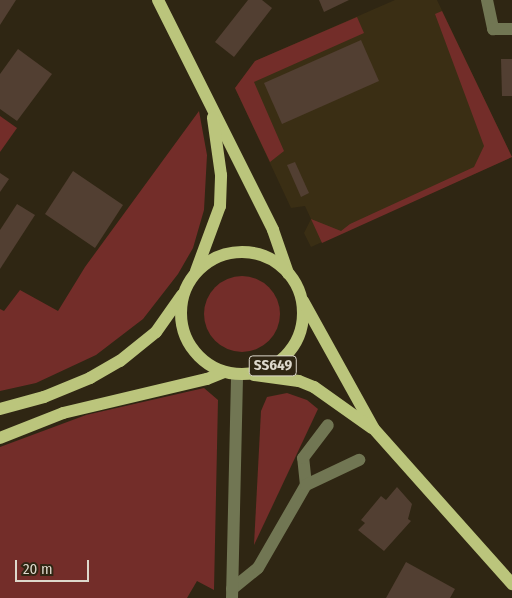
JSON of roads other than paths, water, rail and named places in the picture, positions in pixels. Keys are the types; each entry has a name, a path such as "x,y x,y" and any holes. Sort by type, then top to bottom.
{"main road":[{"name":"SS649","path":"158,0 273,230 288,273 374,429 512,584"},
{"name":"SS649","path":"211,103 221,175 220,206 195,274 184,291 181,311 184,331 192,349 206,363 236,374 299,381 314,387 374,429"},
{"name":"SS649","path":"195,274 211,260 224,255 252,252 272,259 288,273"},
{"path":"0,409 44,397 90,378 120,361 156,332 184,291"},
{"name":"SS649","path":"236,374 268,369 286,357 297,340 303,320 302,299"},
{"path":"0,438 63,414 207,379 236,374"}],"street":[{"path":"486,0 493,29 512,29"},
{"path":"232,594 236,374"},
{"path":"306,485 303,458 328,425"},
{"path":"232,594 258,568 306,485 359,460"}]}
